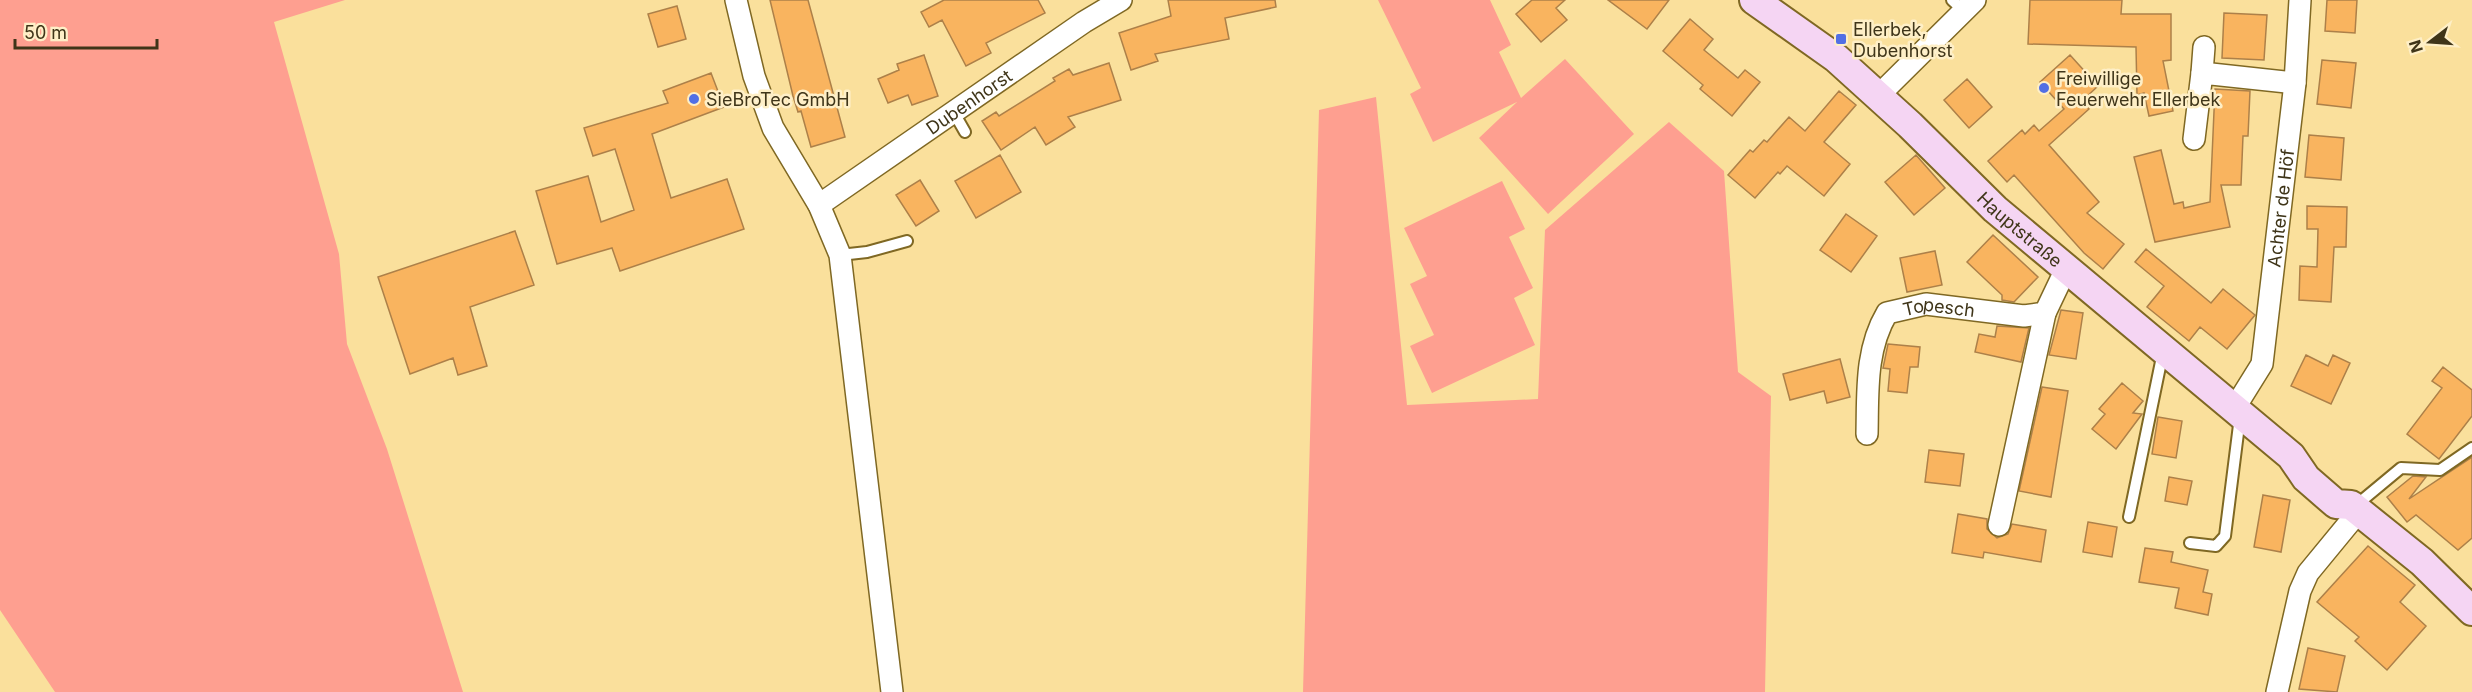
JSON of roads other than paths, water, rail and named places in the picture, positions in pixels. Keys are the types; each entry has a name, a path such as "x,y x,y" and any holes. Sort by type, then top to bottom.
{"main road":[{"name":"Hauptstraße","path":"1754,0 1836,58 1995,209 2065,271 2291,456 2314,465 2334,479 2348,493 2355,508 2422,562 2472,595"},
{"name":"Hauptstraße","path":"2422,562 2472,611"}],"street":[{"path":"736,0 754,76 773,128 819,205 840,255 892,692"},
{"name":"Dubenhorst","path":"819,205 953,111 1121,0"},
{"name":"Achter de Höf","path":"2237,412 2262,364 2295,83 2300,0"},
{"path":"1878,96 1963,4"},
{"path":"2194,139 2204,47"},
{"path":"2202,73 2295,83"},
{"path":"1999,525 2045,313 2065,271"},
{"name":"Topesch","path":"1867,434 1869,365 1875,332 1887,313 1926,304 2024,316 2045,313"},
{"path":"2277,692 2300,591 2308,573 2355,508"}],"lane":[{"path":"953,111 965,132"},
{"path":"840,255 867,252 907,242"},
{"path":"2129,517 2163,351"},
{"path":"2190,543 2216,546 2225,536 2237,412"},
{"path":"2355,508 2402,468 2440,470 2472,448"}],"place":[{"name":"Ellerbek, Dubenhorst","path":"1841,39"},
{"name":"Freiwillige Feuerwehr Ellerbek","path":"2044,88"},
{"name":"SieBroTec GmbH","path":"694,99"}]}
